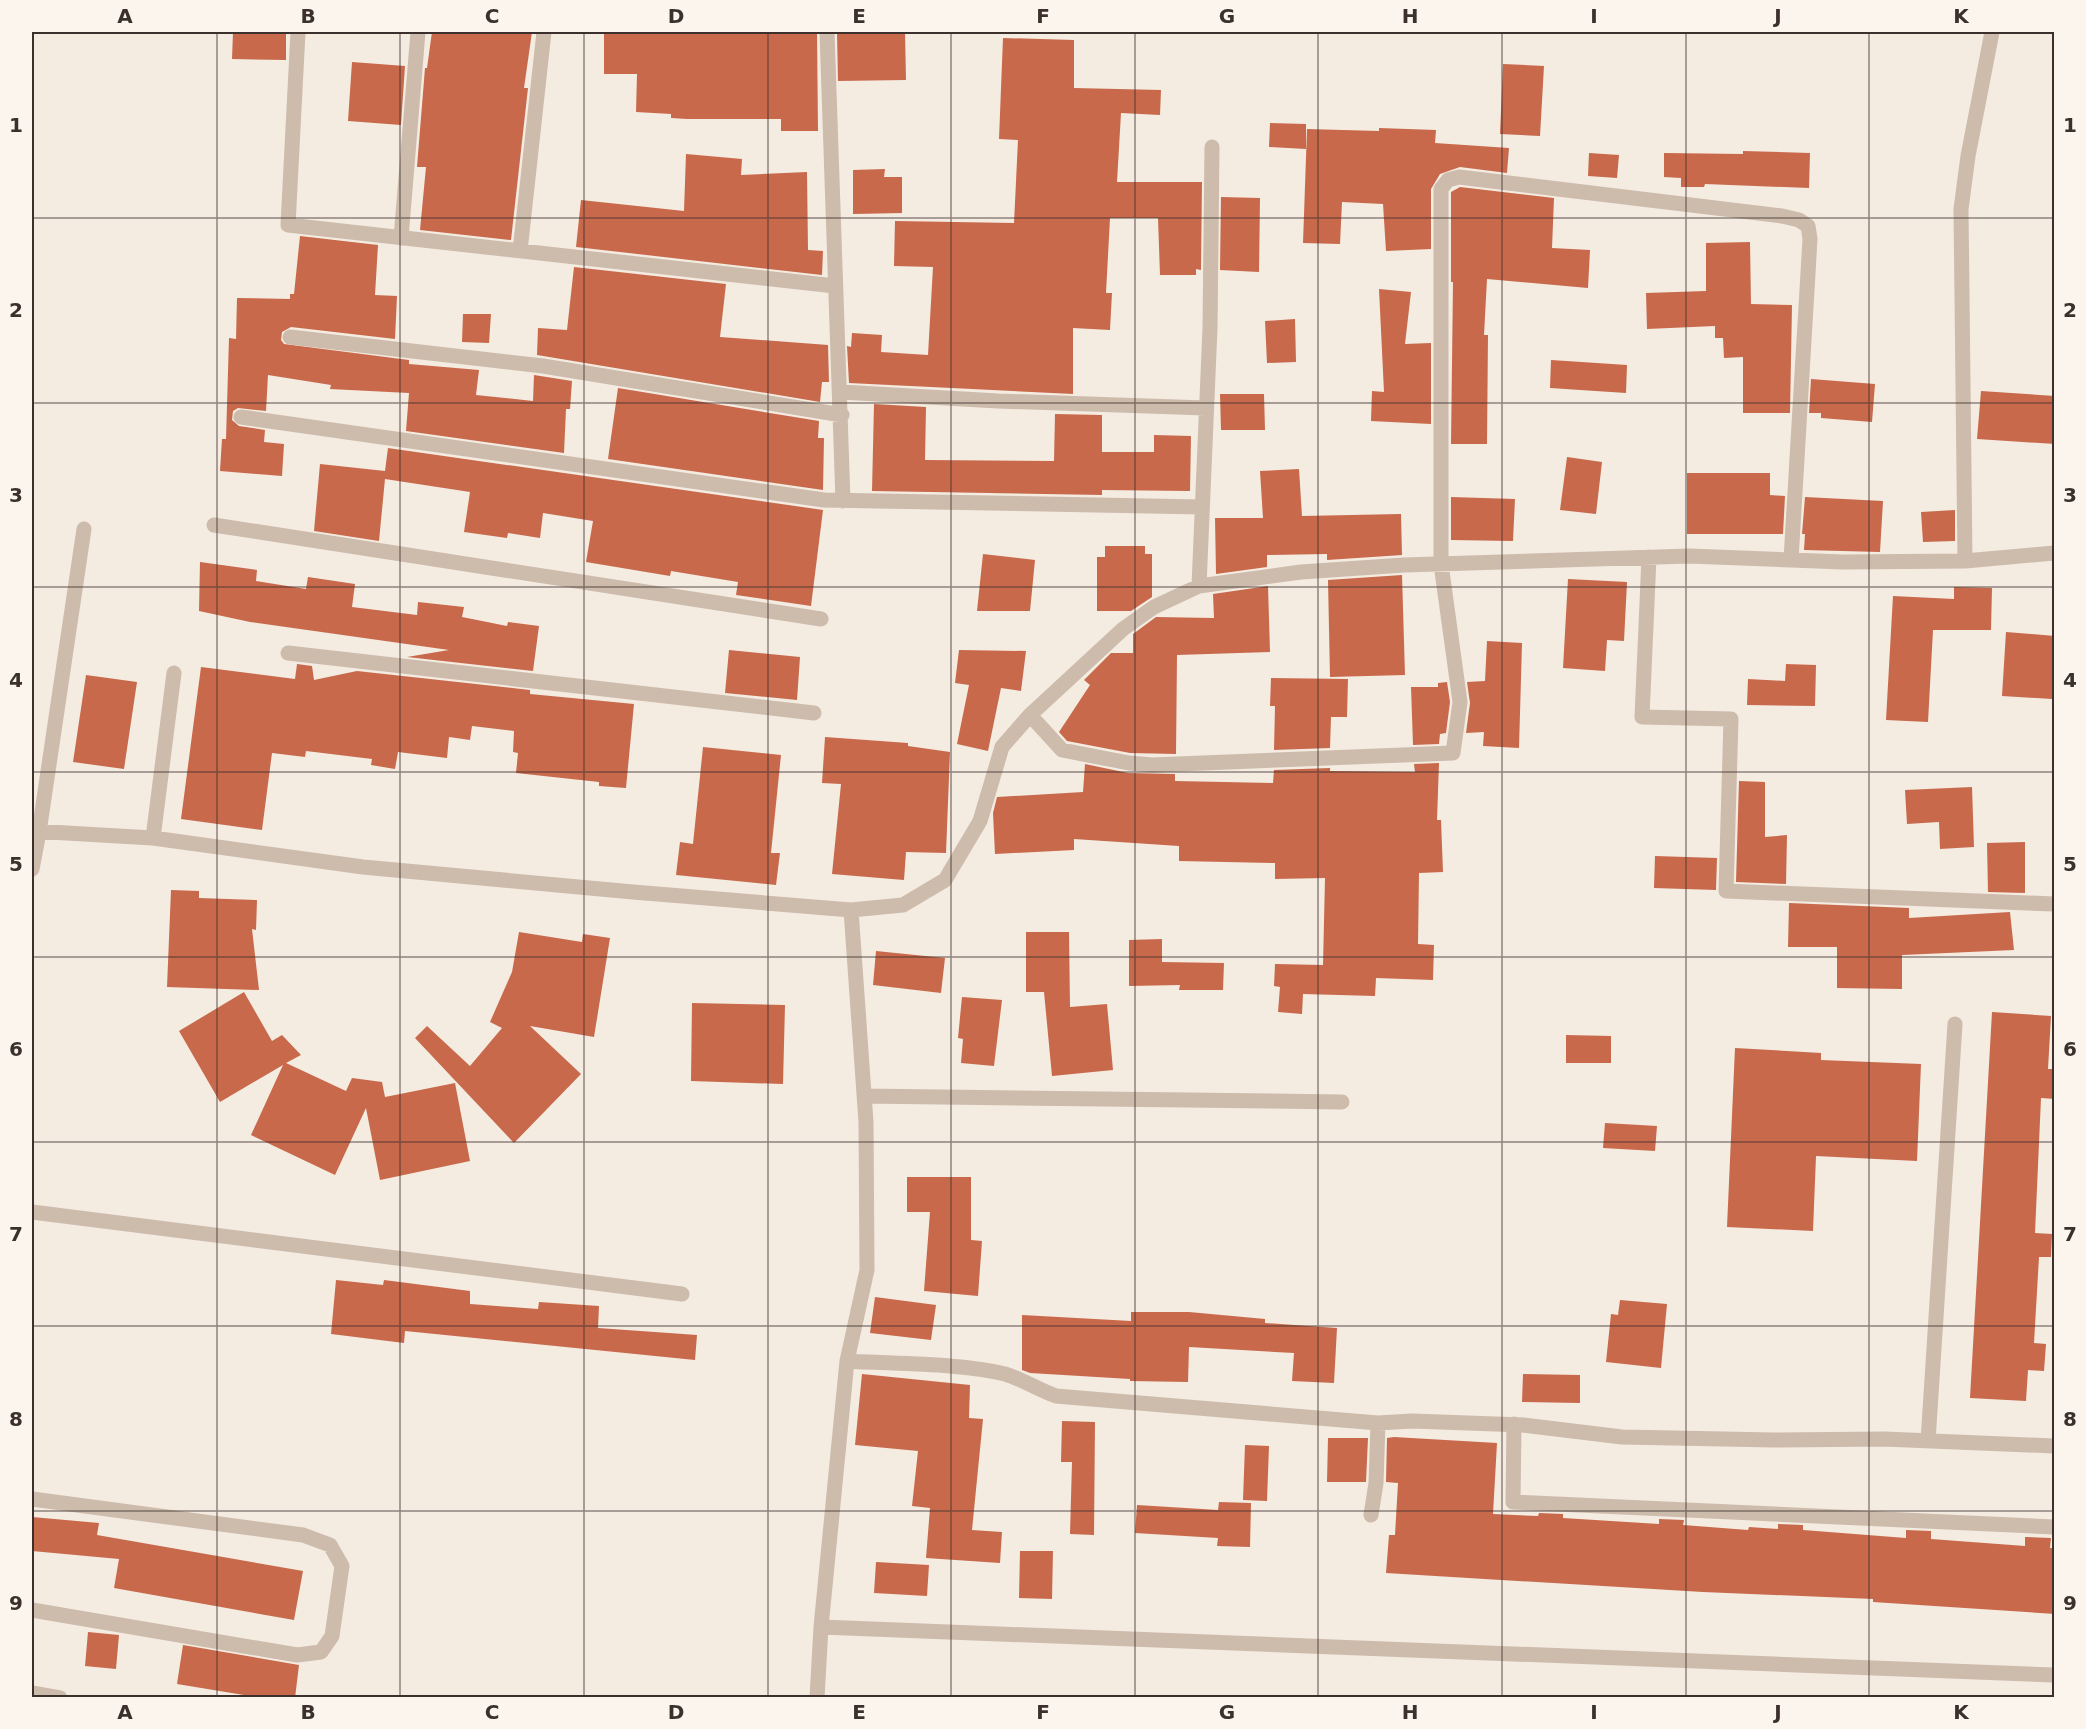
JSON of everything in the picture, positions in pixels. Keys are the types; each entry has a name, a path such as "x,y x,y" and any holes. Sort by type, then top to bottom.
{"street":[{"path":"298,32 288,225 835,285"},
{"path":"401,238 418,32"},
{"path":"520,251 544,32"},
{"path":"827,32 835,285 842,415 843,501"},
{"path":"1965,561 1961,208 1968,156 1992,32"},
{"path":"1199,586 1210,328 1212,147"},
{"path":"1030,715 1062,750 1129,763 1152,765 1453,753 1460,702 1441,564 1441,189 1448,180 1459,177 1782,216 1799,220 1808,226 1810,239 1791,560"},
{"path":"290,337 543,366 842,415"},
{"path":"841,392 998,401 1206,408"},
{"path":"241,417 843,501 1202,507"},
{"path":"214,525 821,619"},
{"path":"32,869 35,832 84,529"},
{"path":"35,832 153,838 363,867 851,910 903,905 945,880 980,821 1002,747 1030,715 1123,629 1154,607 1199,586 1301,572 1441,564 1648,557 1965,561 2055,554"},
{"path":"1648,557 1642,717 1731,719 1726,891 2055,904"},
{"path":"288,654 814,713"},
{"path":"153,838 174,673"},
{"path":"817,1698 821,1627 847,1361 867,1270 864,1096 851,910"},
{"path":"1928,1441 1955,1024"},
{"path":"864,1096 1342,1102"},
{"path":"32,1212 682,1294"},
{"path":"847,1361 984,1370 1007,1375 1034,1389 1056,1396 1378,1423 1514,1424 1622,1437 1928,1441 2055,1446"},
{"path":"1371,1515 1378,1423"},
{"path":"1514,1424 1513,1502 2055,1527"},
{"path":"32,1499 303,1535 330,1545 342,1566 332,1636 321,1652 297,1654 32,1610"},
{"path":"821,1627 2055,1675"},
{"path":"32,1693 60,1698"}],"building":[{"path":"233,32 286,32 286,60 232,59"},
{"path":"432,32 532,32 524,88 528,88 511,240 420,230 426,167 417,167 425,68 427,68"},
{"path":"604,32 817,32 818,131 781,131 781,119 687,119 671,118 671,114 636,112 637,74 604,74"},
{"path":"837,32 905,32 906,80 838,81"},
{"path":"1003,38 1074,40 1074,88 1161,90 1160,115 1121,113 1117,182 1202,182 1201,270 1196,269 1196,275 1160,275 1158,218 1110,218 1106,293 1112,293 1110,330 1073,328 1073,394 849,383 847,346 851,347 852,333 882,335 881,352 928,355 933,267 894,266 895,221 1014,223 1018,140 999,139"},
{"path":"352,62 405,66 401,125 348,121"},
{"path":"1503,64 1544,66 1540,136 1500,134"},
{"path":"1270,123 1306,124 1306,149 1269,147"},
{"path":"1379,128 1436,130 1435,143 1509,148 1507,173 1460,167 1440,174 1431,189 1431,249 1386,251 1383,204 1342,202 1340,244 1303,243 1307,129 1379,131"},
{"path":"1743,151 1810,153 1809,188 1705,184 1704,187 1681,187 1681,178 1664,177 1664,153 1743,154"},
{"path":"1589,153 1619,155 1617,178 1588,176"},
{"path":"686,154 742,159 741,175 807,172 808,250 823,251 822,275 576,247 581,200 684,211"},
{"path":"885,169 884,177 902,177 902,213 853,214 853,170"},
{"path":"1460,187 1554,198 1552,248 1590,250 1588,288 1487,279 1484,335 1488,335 1487,444 1451,444 1453,282 1451,282 1451,192"},
{"path":"1221,197 1260,198 1259,272 1220,270"},
{"path":"300,236 378,245 375,295 397,296 395,339 291,327 282,332 281,340 284,344 409,360 409,364 479,370 476,395 533,401 534,375 572,381 570,409 566,409 564,453 406,431 409,393 330,389 331,385 268,375 266,411 238,408 233,411 232,420 239,426 265,430 264,442 284,444 282,476 220,471 222,439 226,439 229,338 236,339 237,298 290,299 290,294 294,294"},
{"path":"1750,242 1751,304 1792,305 1790,413 1743,413 1743,357 1724,358 1723,338 1715,338 1715,326 1647,329 1646,293 1706,291 1706,243"},
{"path":"574,267 726,284 720,337 828,345 829,382 822,382 820,402 537,355 538,328 567,330"},
{"path":"1379,289 1411,292 1405,344 1431,343 1431,424 1371,421 1372,391 1384,392"},
{"path":"463,314 491,314 489,343 462,342"},
{"path":"1295,319 1296,362 1267,363 1265,321"},
{"path":"1551,360 1627,365 1626,393 1550,388"},
{"path":"1811,379 1875,384 1872,422 1821,418 1821,413 1809,413"},
{"path":"618,388 819,421 818,438 824,438 823,490 608,459"},
{"path":"1981,391 2055,396 2055,444 1977,439"},
{"path":"1220,394 1264,394 1265,430 1221,430"},
{"path":"874,404 926,407 925,460 1054,461 1055,414 1102,415 1102,452 1154,452 1154,435 1191,436 1190,491 1102,490 1102,495 872,491"},
{"path":"388,448 823,510 811,606 736,595 738,582 671,571 670,576 586,562 593,521 543,513 540,538 508,533 507,538 464,532 470,492 385,479 379,541 314,531 320,464 385,471"},
{"path":"1567,457 1602,462 1596,514 1560,510"},
{"path":"1299,469 1302,516 1401,514 1402,555 1327,560 1327,554 1267,555 1267,567 1216,574 1215,518 1263,518 1260,471"},
{"path":"1687,473 1770,473 1770,495 1785,496 1783,534 1687,534"},
{"path":"1451,497 1515,499 1513,541 1451,540"},
{"path":"1805,497 1883,501 1880,552 1804,550 1805,534 1802,534"},
{"path":"1955,510 1955,541 1923,542 1921,512"},
{"path":"1105,546 1145,546 1145,554 1152,554 1152,597 1131,611 1097,611 1097,557 1105,557"},
{"path":"983,554 1035,560 1030,611 977,611"},
{"path":"200,562 257,570 256,581 306,589 308,577 355,584 352,607 417,615 418,602 464,607 462,617 507,626 508,622 539,626 533,671 407,657 449,650 250,622 199,611"},
{"path":"1402,575 1405,675 1330,677 1328,580"},
{"path":"1568,579 1627,582 1624,641 1607,640 1605,671 1563,668"},
{"path":"1268,586 1270,652 1177,655 1176,754 1130,753 1067,741 1059,732 1090,685 1084,680 1111,653 1133,653 1133,634 1156,617 1214,618 1213,594"},
{"path":"1954,587 1992,588 1991,630 1933,630 1928,722 1886,720 1893,596 1954,599"},
{"path":"2006,632 2055,636 2052,699 2002,696"},
{"path":"1487,641 1522,643 1519,748 1483,746 1484,732 1466,733 1470,703 1467,682 1485,681"},
{"path":"729,650 800,657 797,700 725,693"},
{"path":"959,650 1026,651 1021,691 1001,688 988,751 957,744 969,685 955,683"},
{"path":"297,664 312,666 314,680 357,671 530,690 530,694 634,704 626,788 599,786 599,782 516,773 518,753 513,752 514,731 472,726 470,740 449,737 447,758 398,752 395,769 371,765 372,759 306,751 305,757 272,753 262,830 181,819 201,667 295,679"},
{"path":"1786,664 1816,665 1815,706 1747,705 1748,679 1785,681"},
{"path":"86,675 137,682 124,769 73,762"},
{"path":"1271,678 1348,679 1347,717 1331,717 1330,748 1274,750 1275,706 1270,706"},
{"path":"1447,682 1450,702 1446,733 1440,734 1439,744 1413,745 1411,687 1438,687 1438,683"},
{"path":"825,737 908,743 908,746 950,752 946,853 906,852 904,880 832,874 841,784 822,783"},
{"path":"703,747 781,755 771,853 780,853 776,885 676,875 680,842 693,844"},
{"path":"1439,763 1437,820 1441,820 1443,872 1419,873 1418,944 1434,945 1433,980 1376,978 1375,996 1303,994 1302,1014 1278,1012 1280,987 1274,986 1275,964 1323,965 1325,878 1275,879 1275,863 1179,861 1179,846 1074,839 1074,850 995,854 993,813 997,797 1083,792 1085,764 1128,773 1175,774 1175,781 1273,783 1274,770 1330,768 1330,771 1415,772 1414,764"},
{"path":"1739,781 1765,782 1765,837 1787,835 1786,884 1736,882"},
{"path":"1972,787 1974,847 1940,849 1939,822 1907,824 1905,790"},
{"path":"2025,842 2025,893 1988,892 1987,843"},
{"path":"1655,856 1717,858 1716,890 1654,888"},
{"path":"171,890 199,891 199,898 257,900 256,930 252,929 259,990 167,987"},
{"path":"1789,903 1909,908 1909,918 2010,912 2014,950 1902,955 1902,989 1837,988 1837,947 1788,947"},
{"path":"519,932 582,942 583,934 610,938 594,1037 530,1026 581,1074 514,1143 415,1038 427,1026 470,1066 502,1028 490,1022 512,972"},
{"path":"1026,932 1069,932 1070,1007 1107,1004 1113,1070 1052,1076 1044,992 1026,992"},
{"path":"1162,939 1162,962 1224,963 1223,990 1179,990 1180,985 1129,986 1129,940"},
{"path":"876,951 945,958 941,993 873,985"},
{"path":"244,992 272,1041 282,1035 301,1055 286,1063 346,1091 352,1078 382,1082 385,1097 455,1083 470,1161 380,1180 366,1108 335,1175 251,1135 283,1065 220,1102 179,1031"},
{"path":"962,997 1002,1000 994,1066 961,1063 963,1039 958,1038"},
{"path":"692,1003 785,1005 783,1084 691,1081"},
{"path":"1992,1012 2051,1016 2048,1069 2055,1069 2055,1099 2041,1098 2035,1233 2052,1234 2051,1257 2039,1257 2034,1343 2046,1344 2044,1371 2028,1370 2026,1401 1970,1398"},
{"path":"1566,1035 1611,1036 1611,1063 1566,1063"},
{"path":"1735,1048 1821,1053 1821,1060 1921,1064 1917,1161 1816,1156 1813,1231 1727,1227"},
{"path":"1605,1123 1657,1126 1655,1151 1603,1148"},
{"path":"907,1177 971,1177 971,1240 982,1241 978,1296 924,1291 930,1212 907,1212"},
{"path":"336,1280 383,1285 384,1280 470,1291 470,1304 538,1309 539,1302 599,1306 598,1328 697,1335 695,1360 405,1331 404,1343 331,1334"},
{"path":"875,1297 936,1305 931,1340 870,1333"},
{"path":"1620,1300 1667,1304 1661,1368 1606,1362 1611,1314 1618,1315"},
{"path":"1131,1312 1189,1312 1265,1319 1265,1323 1337,1328 1334,1383 1292,1381 1294,1353 1189,1347 1188,1382 1130,1381 1130,1379 1030,1373 1022,1370 1022,1315 1131,1321"},
{"path":"862,1374 970,1385 969,1418 983,1419 972,1530 1002,1532 1000,1563 926,1558 930,1508 912,1506 918,1451 855,1445"},
{"path":"1523,1374 1580,1375 1580,1403 1522,1402"},
{"path":"1062,1421 1095,1422 1094,1535 1070,1534 1072,1462 1061,1462"},
{"path":"1328,1438 1368,1438 1366,1482 1327,1482"},
{"path":"1387,1438 1497,1443 1493,1514 1538,1516 1539,1513 1563,1514 1563,1518 1659,1524 1659,1519 1684,1520 1683,1525 1748,1530 1749,1527 1778,1529 1778,1524 1803,1525 1803,1530 1906,1538 1906,1530 1931,1531 1931,1539 2025,1546 2025,1537 2051,1538 2050,1548 2055,1548 2055,1614 1873,1602 1873,1599 1703,1592 1386,1573 1389,1535 1395,1535 1398,1483 1386,1482"},
{"path":"1245,1445 1269,1446 1267,1501 1243,1500"},
{"path":"1219,1502 1251,1503 1250,1547 1217,1546 1218,1538 1135,1533 1137,1505 1218,1510"},
{"path":"32,1517 99,1523 97,1535 303,1571 294,1620 114,1588 119,1559 32,1551"},
{"path":"1020,1551 1053,1551 1052,1599 1019,1598"},
{"path":"876,1562 929,1565 927,1596 874,1593"},
{"path":"88,1632 119,1635 116,1669 85,1666"},
{"path":"183,1645 299,1665 295,1698 262,1698 177,1684"}]}
